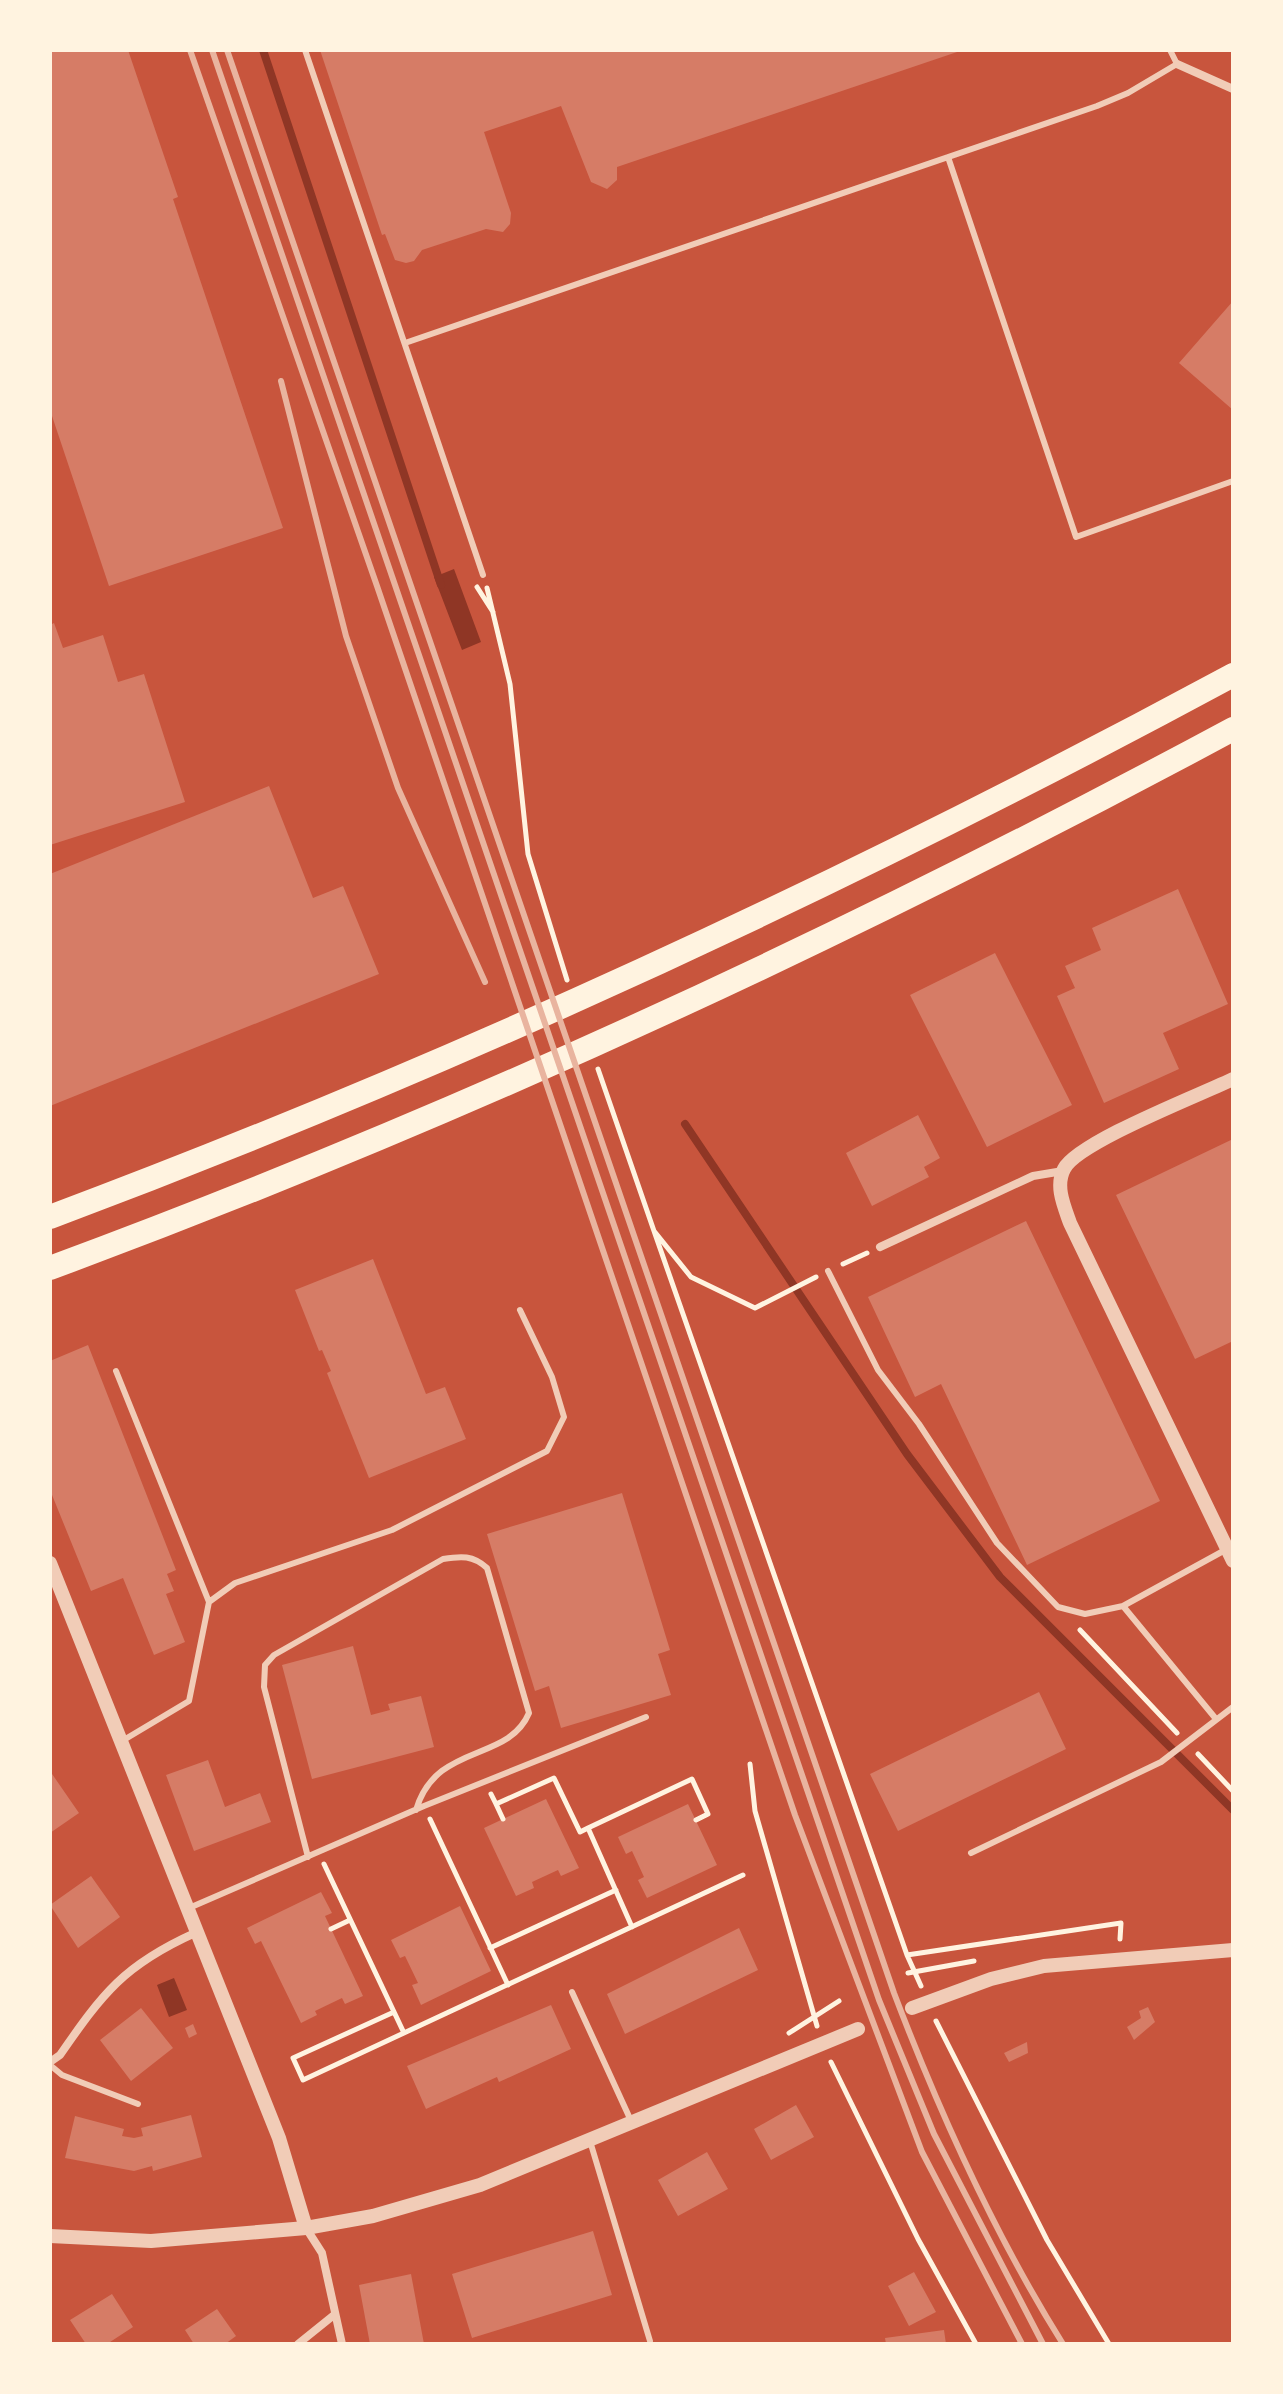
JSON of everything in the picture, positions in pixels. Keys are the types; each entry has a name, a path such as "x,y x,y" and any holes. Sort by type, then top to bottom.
{"highway":[{"path":"50,1217 343,1100 622,979 924,835 1233,675"},
{"path":"50,1268 323,1160 618,1033 961,871 1233,729"}],"street":[{"path":"1177,64 1233,89"},
{"path":"880,1247 1033,1176 1063,1171 1083,1150 1233,1079"},
{"path":"1063,1171 1062,1199 1070,1223 1230,1555"},
{"path":"50,1563 279,2138 306,2228 322,2253 342,2344"},
{"path":"50,2064 111,1986 130,1970 195,1933"},
{"path":"912,2008 991,1979 1044,1966 1233,1950"},
{"path":"50,2236 151,2241 306,2228 381,2214 480,2185 858,2029"},
{"path":"298,2344 334,2315"}],"lane":[{"path":"305,50 483,575"},
{"path":"405,343 1113,100 1177,64 1170,50"},
{"path":"948,157 1076,537 1233,481"},
{"path":"828,1271 878,1370 919,1424 997,1543 1058,1607 1085,1614 1123,1606 1230,1555"},
{"path":"209,1602 235,1583 392,1530 547,1451 564,1417 552,1377 520,1310"},
{"path":"116,1371 209,1602 189,1701 122,1741"},
{"path":"308,1857 264,1687 265,1665 274,1655 443,1559 463,1556 477,1559 487,1568 529,1713 514,1735 446,1766 431,1778 422,1788 416,1810"},
{"path":"1123,1606 1216,1719"},
{"path":"971,1853 1161,1762 1233,1707"},
{"path":"186,1909 424,1806 646,1717"},
{"path":"572,1992 632,2123"},
{"path":"50,2064 62,2075 138,2104"},
{"path":"590,2141 650,2341"}],"path":[{"path":"483,575 510,684 528,854 549,928"},
{"path":"618,1127 907,1955 1121,1923 1120,1942"},
{"path":"654,1231 691,1277 755,1308 803,1283"},
{"path":"1058,1607 1233,1791"},
{"path":"750,1764 755,1811 822,2044"},
{"path":"496,1804 554,1778 580,1832 692,1779 708,1814 696,1820"},
{"path":"486,1782 503,1819"},
{"path":"424,1806 508,1985"},
{"path":"588,1828 632,1927"},
{"path":"318,1853 404,2033"},
{"path":"394,2012 293,2058 303,2080 743,1875"},
{"path":"490,1948 616,1890"},
{"path":"331,1929 350,1920"},
{"path":"908,1973 922,1969"},
{"path":"951,2054 1047,2240 1109,2344"},
{"path":"831,2061 918,2239 976,2344"}],"shaded area":[{"path":"454,569 481,642 462,650 434,577"},
{"path":"174,1978 187,2010 169,2017 157,1985"}],"building":[{"path":"50,50 128,50 178,197 173,199 283,528 109,586 50,410"},
{"path":"320,50 960,51 617,167 617,180 607,189 591,182 561,106 484,132 511,213 510,224 503,232 486,229 422,250 414,261 406,263 395,260 385,234 382,235"},
{"path":"1233,301 1233,410 1179,363"},
{"path":"54,623 63,648 103,635 118,682 144,674 185,802 50,845 50,625"},
{"path":"269,786 313,898 343,886 379,974 50,1106 50,874"},
{"path":"1178,889 1228,1004 1163,1033 1179,1069 1104,1103 1057,996 1075,988 1065,966 1101,950 1092,928"},
{"path":"995,953 1072,1105 987,1147 910,995"},
{"path":"918,1115 940,1158 924,1167 929,1177 872,1206 846,1153"},
{"path":"1233,1139 1233,1341 1195,1359 1116,1195"},
{"path":"1026,1221 1160,1501 1027,1565 941,1384 915,1397 868,1297"},
{"path":"373,1259 426,1394 445,1387 466,1439 369,1478 327,1373 331,1371 322,1350 319,1351 295,1290"},
{"path":"88,1345 176,1570 167,1574 174,1591 166,1594 185,1642 154,1655 123,1578 91,1591 50,1490 50,1361"},
{"path":"622,1493 670,1650 658,1654 671,1695 561,1728 549,1686 535,1691 487,1534"},
{"path":"353,1646 371,1715 390,1710 388,1704 421,1696 434,1747 312,1779 282,1665"},
{"path":"1039,1692 1066,1749 898,1831 870,1774"},
{"path":"208,1760 225,1807 260,1793 271,1822 194,1851 166,1775"},
{"path":"50,1771 79,1813 50,1833"},
{"path":"546,1799 579,1868 561,1876 558,1870 532,1882 534,1888 516,1896 484,1828"},
{"path":"688,1804 717,1865 647,1898 638,1880 644,1877 632,1851 626,1854 618,1837"},
{"path":"91,1876 120,1917 78,1948 50,1905"},
{"path":"321,1892 332,1913 325,1916 363,1996 345,2004 342,1998 315,2011 317,2015 301,2023 261,1941 255,1944 247,1928"},
{"path":"460,1906 491,1971 421,2005 412,1985 418,1983 405,1956 400,1958 391,1940"},
{"path":"739,1928 758,1970 625,2034 607,1994"},
{"path":"551,2005 571,2049 499,2082 497,2077 426,2109 407,2066"},
{"path":"1148,2007 1155,2022 1134,2040 1127,2027 1141,2018 1139,2011"},
{"path":"141,2008 173,2048 131,2081 100,2040"},
{"path":"193,2024 197,2034 189,2038 185,2028"},
{"path":"1027,2042 1028,2053 1009,2062 1004,2053"},
{"path":"796,2105 814,2137 771,2160 754,2129"},
{"path":"191,2115 202,2157 153,2171 152,2166 134,2171 65,2158 75,2116 124,2129 122,2136 134,2138 143,2136 141,2128"},
{"path":"707,2152 728,2189 678,2216 658,2180"},
{"path":"593,2231 612,2295 472,2338 452,2274"},
{"path":"914,2272 936,2312 909,2326 888,2286"},
{"path":"411,2274 424,2344 370,2344 359,2285"},
{"path":"112,2294 133,2327 107,2344 86,2344 70,2320"},
{"path":"217,2309 236,2336 225,2344 194,2344 185,2330"},
{"path":"944,2330 946,2344 886,2344 885,2338"}],"waterway":[{"path":"263,50 441,585"},
{"path":"685,1124 907,1454 1000,1577 1233,1810"}],"railway":[{"path":"190,50 377,586 795,1815 922,2152 1022,2344"},
{"path":"212,50 879,2000 934,2134 1043,2344"},
{"path":"227,50 894,1993 930,2083 991,2217 1063,2344"},
{"path":"281,381 346,636 398,788 485,982"}]}
